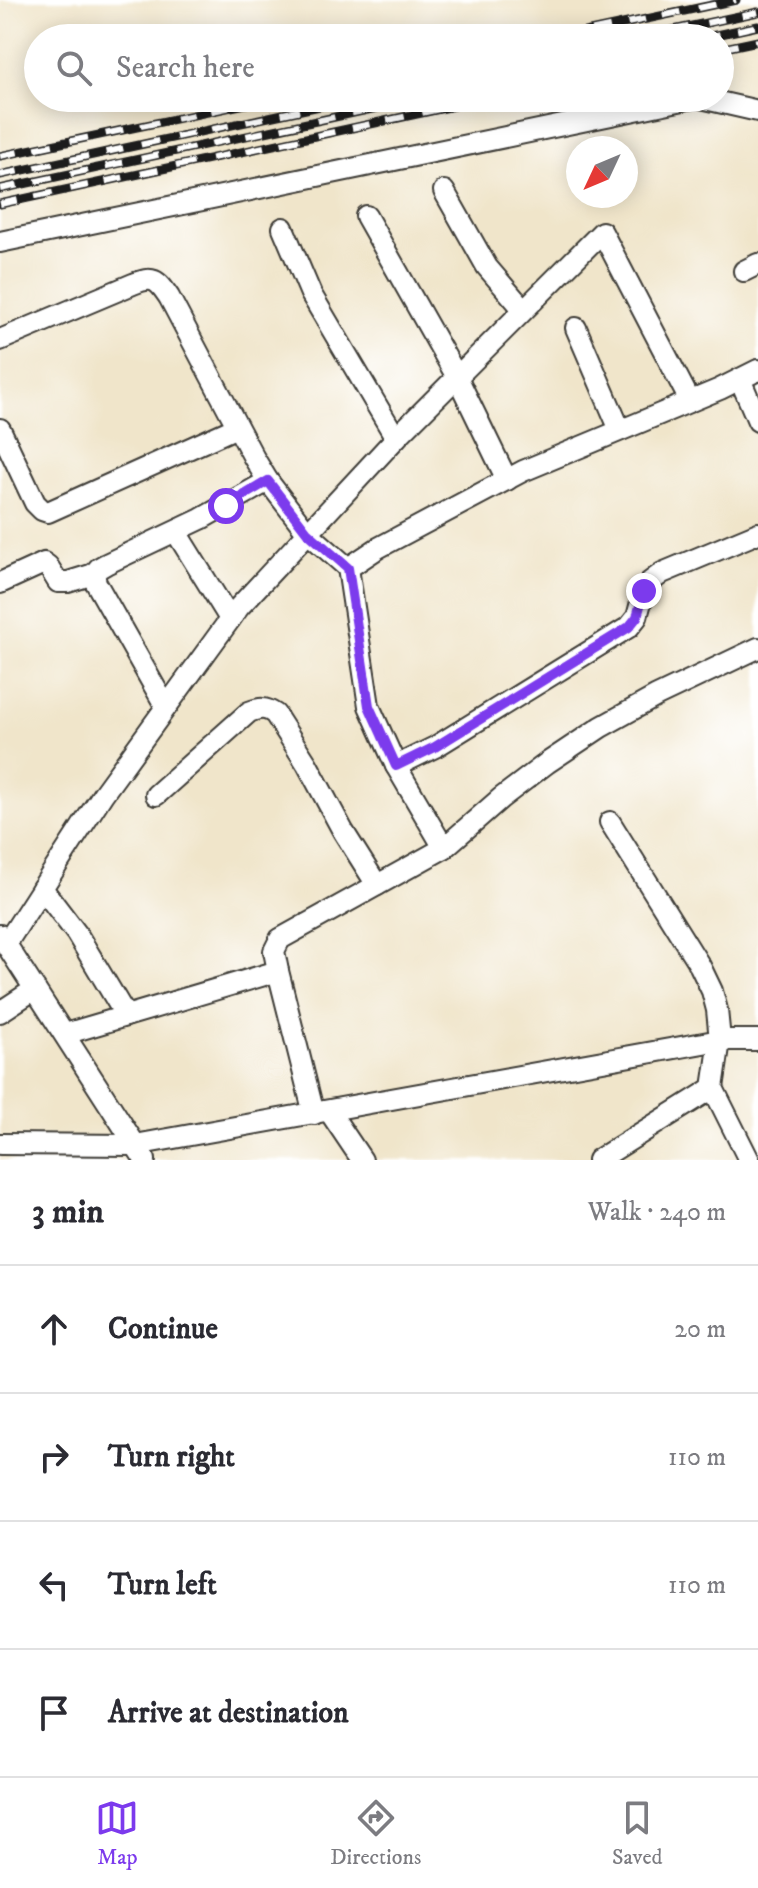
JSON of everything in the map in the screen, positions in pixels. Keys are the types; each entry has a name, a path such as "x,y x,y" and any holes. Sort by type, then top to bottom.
{"street":[{"path":"734,106 758,111"},
{"path":"0,242 626,112"},
{"path":"444,191 487,267 523,309"},
{"path":"366,216 457,377 507,480"},
{"path":"283,228 311,294 396,438"},
{"path":"140,1153 3,939 230,619 396,438 602,232 690,401"},
{"path":"0,340 145,279 162,286 268,481 307,532 348,568 369,706 396,766 444,848"},
{"path":"576,328 620,430"},
{"path":"348,568 378,548 507,480 749,375 758,421"},
{"path":"0,429 35,503 48,512 237,427"},
{"path":"0,583 44,563 58,582 94,574 106,564 176,532 268,481"},
{"path":"176,532 230,619"},
{"path":"396,766 435,747 629,627 637,617 644,591 662,573 758,533"},
{"path":"94,574 96,583 166,707"},
{"path":"362,1160 322,1112 278,971 274,951 280,939 444,848 501,798 601,727 657,696 758,648"},
{"path":"156,795 249,712 268,709 275,714 307,764 377,885"},
{"path":"610,822 700,966 712,991 720,1040 713,1088 749,1160"},
{"path":"42,888 77,934 126,1016"},
{"path":"65,1034 278,971"},
{"path":"0,1012 35,989"},
{"path":"0,1144 98,1146 140,1153 322,1112 720,1040 758,1040"},
{"path":"598,1160 623,1153 713,1088"},
{"path":"76,1160 98,1146"}],"railway":[{"path":"623,24 736,0"},
{"path":"702,24 758,12"},
{"path":"734,31 758,26"},
{"path":"734,46 758,41"},
{"path":"0,156 208,112"},
{"path":"0,175 292,112"},
{"path":"0,189 358,112"},
{"path":"0,204 426,112"}],"route":[{"path":"226,506 268,481 307,532 348,568 369,706 396,766 435,747 629,627 637,617 644,591"}]}
